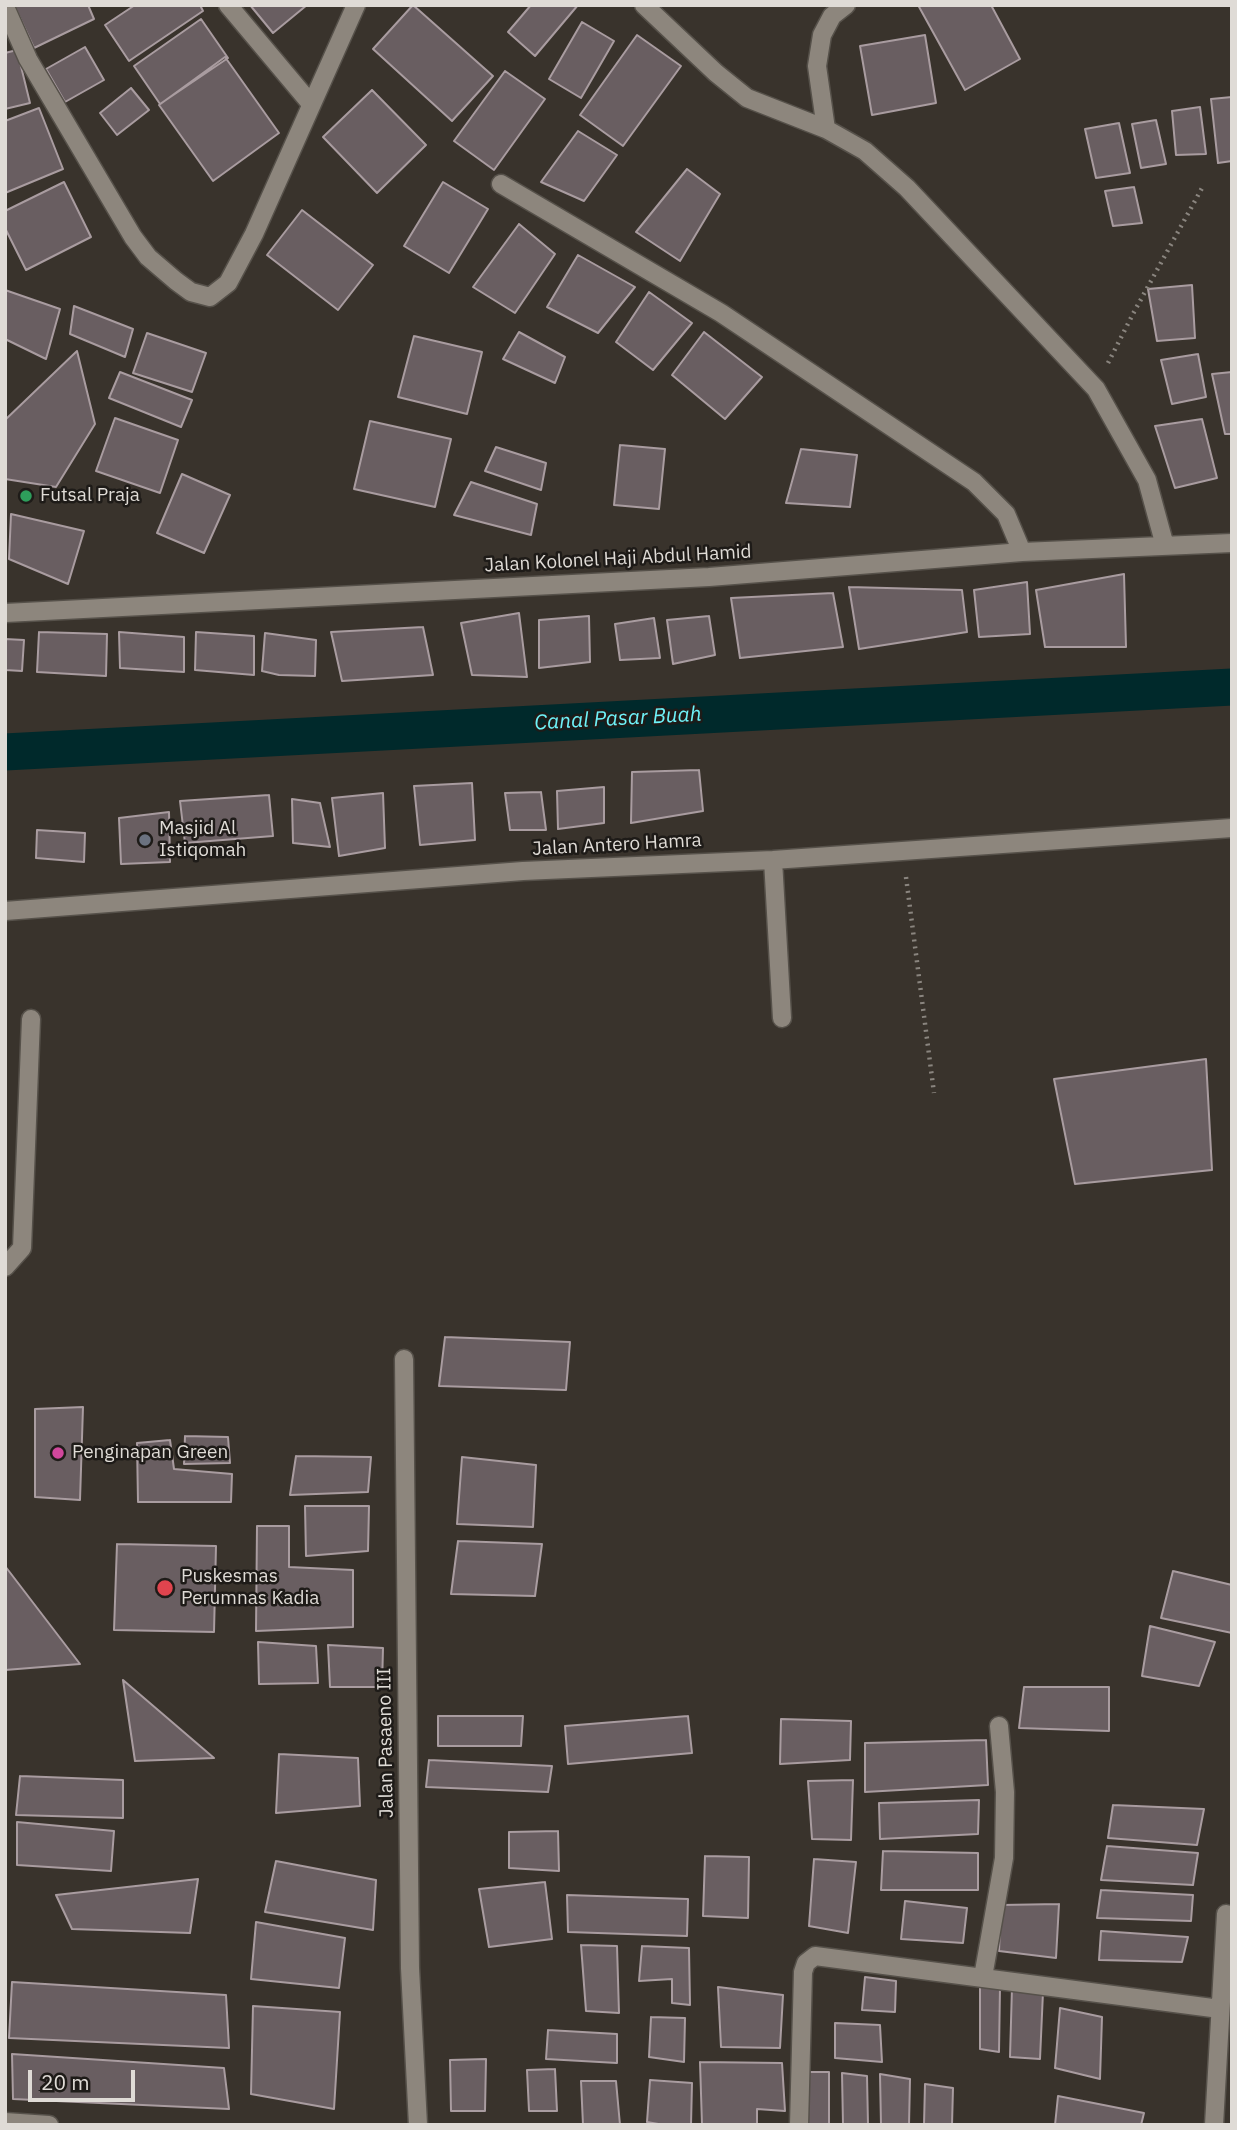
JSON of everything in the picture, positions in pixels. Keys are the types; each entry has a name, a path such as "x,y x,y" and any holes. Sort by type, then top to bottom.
{"street":[{"path":"228,5 311,104"},
{"path":"5,7 28,59 133,237 148,257 176,281 202,297 210,297 228,284 254,233 356,5"},
{"path":"644,5 716,73 747,98 826,130 865,151 907,188 1096,389 1147,480 1165,546"},
{"path":"826,130 818,56 822,34 832,16 846,5"},
{"path":"501,184 721,313 974,482 1006,514 1022,552"},
{"name":"Jalan Kolonel Haji Abdul Hamid","path":"5,613 709,577 1022,552 1232,543"},
{"name":"Jalan Antero Hamra","path":"5,911 523,871 773,860 1232,828"},
{"path":"773,860 782,1018"},
{"path":"5,1267 22,1248 31,1019"},
{"name":"Jalan Pasaeno III","path":"404,1359 410,1968 418,2125"},
{"path":"983,1977 1004,1858 1005,1793 999,1726"},
{"path":"1214,2125 1226,1914"},
{"path":"799,2125 803,1972 806,1963 815,1956 1220,2009"},
{"path":"5,2122 49,2125"}],"path":[{"path":"1096,389 1133,312 1202,188"},
{"path":"903,852 934,1093"}],"building":[{"path":"14,5 88,5 94,19 34,48"},
{"path":"135,5 200,5 203,11 129,61 105,25"},
{"path":"250,5 307,5 273,33"},
{"path":"413,5 493,76 452,121 373,49"},
{"path":"531,5 578,5 535,56 508,32"},
{"path":"918,5 991,5 1020,59 965,90"},
{"path":"201,19 228,58 160,104 134,66"},
{"path":"582,22 614,41 581,98 549,79"},
{"path":"637,35 681,66 623,146 580,115"},
{"path":"925,35 936,103 872,115 860,46"},
{"path":"85,47 104,80 65,102 46,69"},
{"path":"17,50 30,103 5,109 5,53"},
{"path":"225,57 279,133 213,181 159,105"},
{"path":"505,71 545,99 494,170 454,141"},
{"path":"131,88 149,110 117,135 100,113"},
{"path":"372,90 426,145 377,193 323,137"},
{"path":"1232,97 1232,161 1218,163 1211,99"},
{"path":"1200,107 1206,154 1176,155 1172,111"},
{"path":"39,108 63,169 5,193 5,121"},
{"path":"1156,120 1166,164 1141,168 1132,124"},
{"path":"1119,123 1130,173 1096,178 1085,129"},
{"path":"578,131 617,155 584,201 541,182"},
{"path":"687,169 720,194 680,261 636,232"},
{"path":"64,182 91,237 26,270 5,228 5,211"},
{"path":"443,182 488,209 449,273 404,246"},
{"path":"1134,187 1142,223 1113,226 1105,191"},
{"path":"302,210 373,265 338,310 267,255"},
{"path":"519,224 555,254 515,313 473,287"},
{"path":"578,255 635,287 598,333 547,307"},
{"path":"1192,285 1195,338 1157,341 1148,289"},
{"path":"5,290 60,309 46,359 5,339"},
{"path":"649,292 692,323 653,370 616,342"},
{"path":"74,306 133,329 125,357 70,334"},
{"path":"519,332 565,357 555,383 503,359"},
{"path":"704,332 762,377 725,419 672,375"},
{"path":"147,333 206,353 192,392 133,373"},
{"path":"414,336 482,352 467,414 398,397"},
{"path":"77,351 95,424 56,487 5,479 5,420"},
{"path":"1198,354 1206,397 1172,404 1161,360"},
{"path":"120,372 192,400 181,427 109,398"},
{"path":"1232,372 1232,434 1225,434 1212,374"},
{"path":"115,418 178,440 160,493 96,471"},
{"path":"1202,419 1217,478 1175,488 1155,426"},
{"path":"370,421 451,439 435,507 354,489"},
{"path":"620,445 665,449 659,509 614,505"},
{"path":"496,447 546,463 541,490 485,471"},
{"path":"801,449 857,455 850,507 786,503"},
{"path":"182,474 230,495 204,553 157,533"},
{"path":"471,482 537,504 531,535 454,515"},
{"path":"11,514 84,531 68,584 9,559"},
{"path":"1124,574 1126,647 1045,647 1036,590"},
{"path":"1027,582 1030,634 979,637 974,590"},
{"path":"849,587 962,590 967,632 859,649"},
{"path":"833,593 843,647 740,658 731,598"},
{"path":"519,613 527,677 472,675 461,623"},
{"path":"589,616 590,662 539,668 539,620"},
{"path":"709,616 715,655 673,664 667,620"},
{"path":"654,618 660,658 620,660 615,624"},
{"path":"423,627 433,675 342,681 331,632"},
{"path":"39,632 107,634 106,676 37,672"},
{"path":"119,632 184,637 184,672 120,668"},
{"path":"196,632 254,636 254,675 195,670"},
{"path":"265,633 316,640 315,676 279,675 262,671"},
{"path":"5,639 24,640 22,671 5,670"},
{"path":"699,770 703,811 631,823 632,772"},
{"path":"472,783 475,840 420,845 414,786"},
{"path":"604,787 604,823 558,829 557,791"},
{"path":"541,792 546,830 510,830 505,793"},
{"path":"383,793 385,848 339,856 332,798"},
{"path":"269,795 273,836 185,843 180,801"},
{"path":"292,799 320,803 330,847 293,843"},
{"name":"Masjid Al Istiqomah","path":"169,812 170,862 121,864 119,818"},
{"path":"37,830 85,833 84,862 36,858"},
{"path":"1206,1059 1212,1170 1075,1184 1054,1079"},
{"path":"445,1337 570,1342 566,1390 439,1386"},
{"name":"Penginapan Green","path":"83,1407 80,1500 35,1497 35,1409"},
{"path":"185,1436 228,1437 230,1463 184,1464"},
{"path":"170,1440 174,1469 232,1474 231,1502 138,1502 137,1443"},
{"path":"296,1456 371,1457 368,1492 290,1495"},
{"path":"462,1457 536,1465 533,1527 457,1524"},
{"path":"305,1506 369,1506 368,1551 306,1556"},
{"path":"257,1526 289,1526 289,1567 353,1570 353,1627 256,1631"},
{"path":"458,1541 542,1544 535,1596 451,1594"},
{"name":"Puskesmas Perumnas Kadia","path":"117,1544 216,1546 214,1632 114,1630"},
{"path":"5,1566 80,1664 5,1670"},
{"path":"1173,1571 1232,1585 1232,1633 1161,1618"},
{"path":"1150,1626 1215,1642 1199,1686 1142,1676"},
{"path":"258,1642 316,1646 318,1683 259,1684"},
{"path":"328,1645 383,1648 382,1687 330,1687"},
{"path":"123,1680 214,1758 135,1761"},
{"path":"1024,1687 1109,1687 1109,1731 1019,1728"},
{"path":"438,1716 523,1716 521,1746 438,1746"},
{"path":"688,1716 692,1753 568,1764 565,1726"},
{"path":"781,1719 851,1721 850,1760 780,1764"},
{"path":"986,1740 988,1785 865,1792 865,1743"},
{"path":"279,1754 358,1758 360,1806 276,1813"},
{"path":"429,1760 552,1766 548,1792 426,1787"},
{"path":"20,1776 123,1780 123,1818 16,1815"},
{"path":"853,1780 851,1840 812,1839 808,1781"},
{"path":"979,1800 978,1834 880,1839 879,1803"},
{"path":"1113,1805 1204,1809 1197,1845 1108,1838"},
{"path":"17,1822 114,1831 111,1871 17,1865"},
{"path":"558,1831 559,1871 509,1868 509,1832"},
{"path":"1107,1846 1198,1853 1193,1885 1101,1880"},
{"path":"883,1851 978,1853 978,1890 881,1890"},
{"path":"705,1856 749,1857 748,1918 703,1916"},
{"path":"814,1859 856,1862 848,1933 809,1926"},
{"path":"276,1861 376,1880 373,1930 265,1912"},
{"path":"198,1879 190,1933 72,1929 56,1895"},
{"path":"545,1882 552,1939 489,1947 479,1889"},
{"path":"1101,1890 1193,1895 1191,1921 1097,1918"},
{"path":"567,1895 688,1899 687,1936 568,1932"},
{"path":"905,1901 967,1908 963,1943 901,1939"},
{"path":"1059,1904 1056,1958 999,1951 1001,1905"},
{"path":"256,1922 345,1938 339,1988 251,1979"},
{"path":"1101,1931 1188,1937 1182,1962 1099,1960"},
{"path":"581,1945 617,1946 619,2013 586,2011"},
{"path":"642,1946 689,1948 690,2005 672,2003 672,1979 639,1981"},
{"path":"865,1977 896,1981 895,2012 862,2010"},
{"path":"12,1982 226,1995 229,2048 9,2038"},
{"path":"980,1986 1000,1987 999,2052 980,2049"},
{"path":"718,1987 783,1995 780,2048 721,2047"},
{"path":"1012,1987 1043,1992 1040,2059 1010,2057"},
{"path":"253,2006 340,2012 334,2109 251,2094"},
{"path":"1060,2008 1102,2017 1100,2079 1055,2068"},
{"path":"651,2017 685,2018 684,2062 649,2057"},
{"path":"835,2023 880,2025 882,2062 835,2058"},
{"path":"548,2030 617,2034 617,2063 546,2059"},
{"path":"12,2054 224,2068 229,2109 13,2099"},
{"path":"486,2059 485,2111 451,2111 450,2060"},
{"path":"700,2062 782,2063 785,2111 757,2109 757,2125 702,2125"},
{"path":"555,2069 557,2111 529,2111 527,2070"},
{"path":"807,2072 829,2072 829,2125 808,2125"},
{"path":"842,2073 867,2076 868,2125 843,2125"},
{"path":"880,2074 910,2079 909,2125 881,2125"},
{"path":"650,2080 692,2083 691,2125 647,2122"},
{"path":"581,2081 616,2081 620,2125 583,2125"},
{"path":"925,2084 953,2088 952,2125 924,2125"},
{"path":"1058,2096 1144,2113 1141,2125 1055,2125"}],"waterway":[{"name":"Canal Pasar Buah","path":"5,752 1232,687"}],"place":[{"name":"Futsal Praja","path":"26,496"},
{"name":"Masjid Al Istiqomah","path":"145,840"},
{"name":"Penginapan Green","path":"58,1453"},
{"name":"Puskesmas Perumnas Kadia","path":"165,1588"}]}
